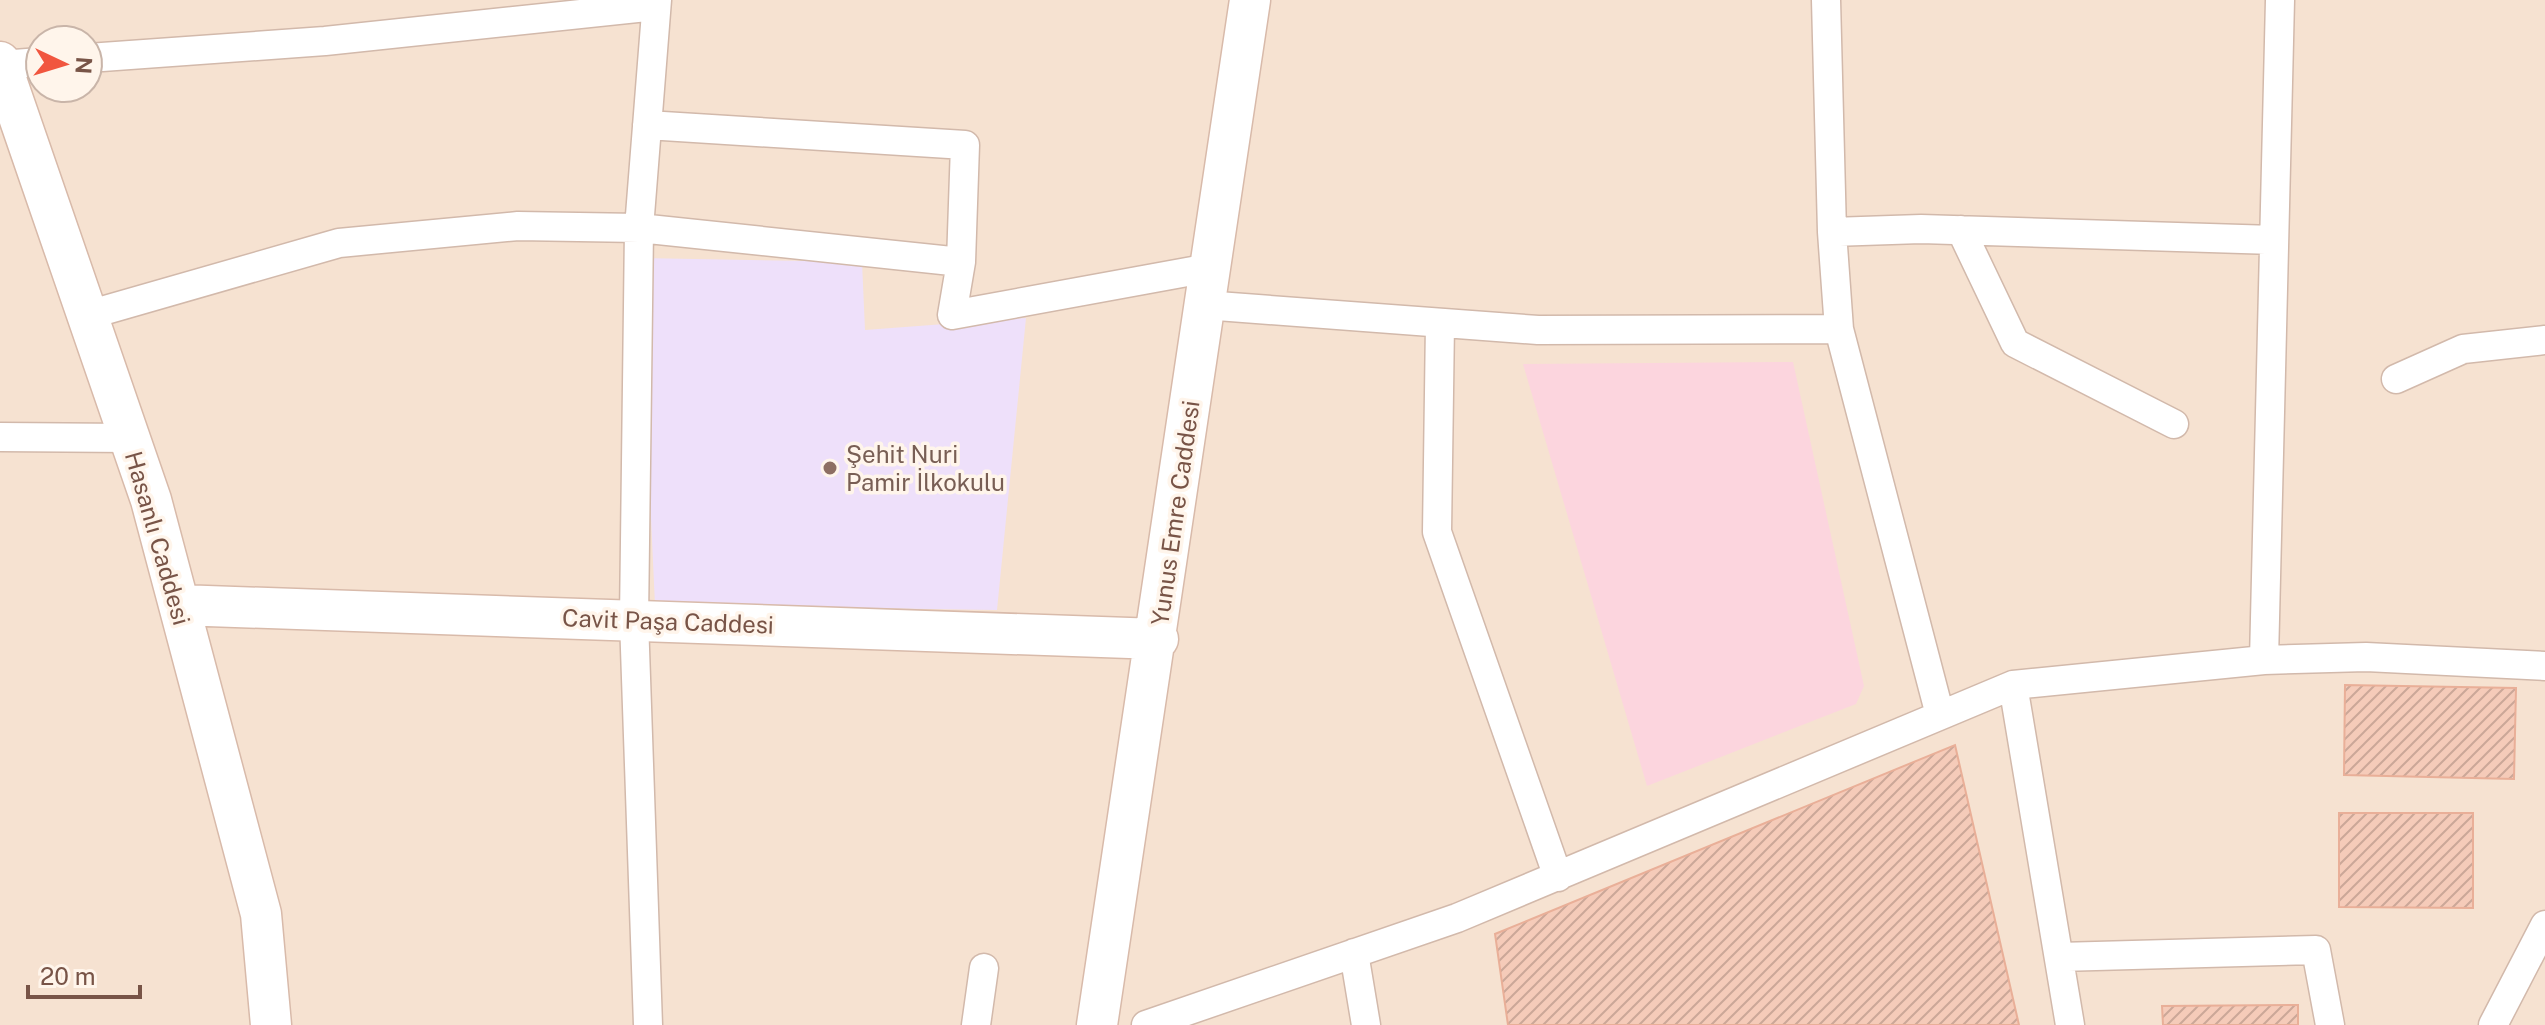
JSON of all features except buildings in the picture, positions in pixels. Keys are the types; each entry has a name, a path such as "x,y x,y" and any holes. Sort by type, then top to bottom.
{"street":[{"name":"Yunus Emre Caddesi","path":"1097,1025 1158,639 1206,287 1250,0"},
{"path":"1826,0 1832,232 1839,329 1940,715"},
{"path":"2264,660 2280,0"},
{"path":"104,57 325,41 656,3 639,228 634,620 648,1025"},
{"path":"0,64 24,63"},
{"name":"Hasanlı Caddesi","path":"0,64 151,500 261,914 271,1025"},
{"path":"647,125 965,145 961,262 952,315 1206,287 1440,323 1538,330 1839,329"},
{"path":"88,315 339,243 518,226 639,228 961,262"},
{"path":"1832,232 1961,230 2274,240"},
{"path":"1961,230 2015,343 2174,424"},
{"path":"1440,323 1437,532 1558,877"},
{"path":"2396,379 2463,349 2545,340"},
{"path":"0,437 130,438"},
{"name":"Cavit Paşa Caddesi","path":"179,605 1158,639"},
{"path":"1146,1025 1354,953 1558,877 2013,685 2264,660 2366,657 2545,666"},
{"path":"2013,685 2070,1025"},
{"path":"2493,1025 2545,925"},
{"path":"2059,957 2316,950 2330,1025"},
{"path":"1354,953 1366,1025"},
{"path":"976,1025 984,968"}],"shaded area":[{"path":"0,0 2545,0 2545,1025 0,1025"},
{"name":"Şehit Nuri Pamir İlkokulu","path":"639,258 862,262 865,330 1026,318 997,610 655,605"},
{"path":"1793,362 1864,686 1856,704 1647,786 1523,364"}],"place":[{"name":"Şehit Nuri Pamir İlkokulu","path":"830,468"}]}
